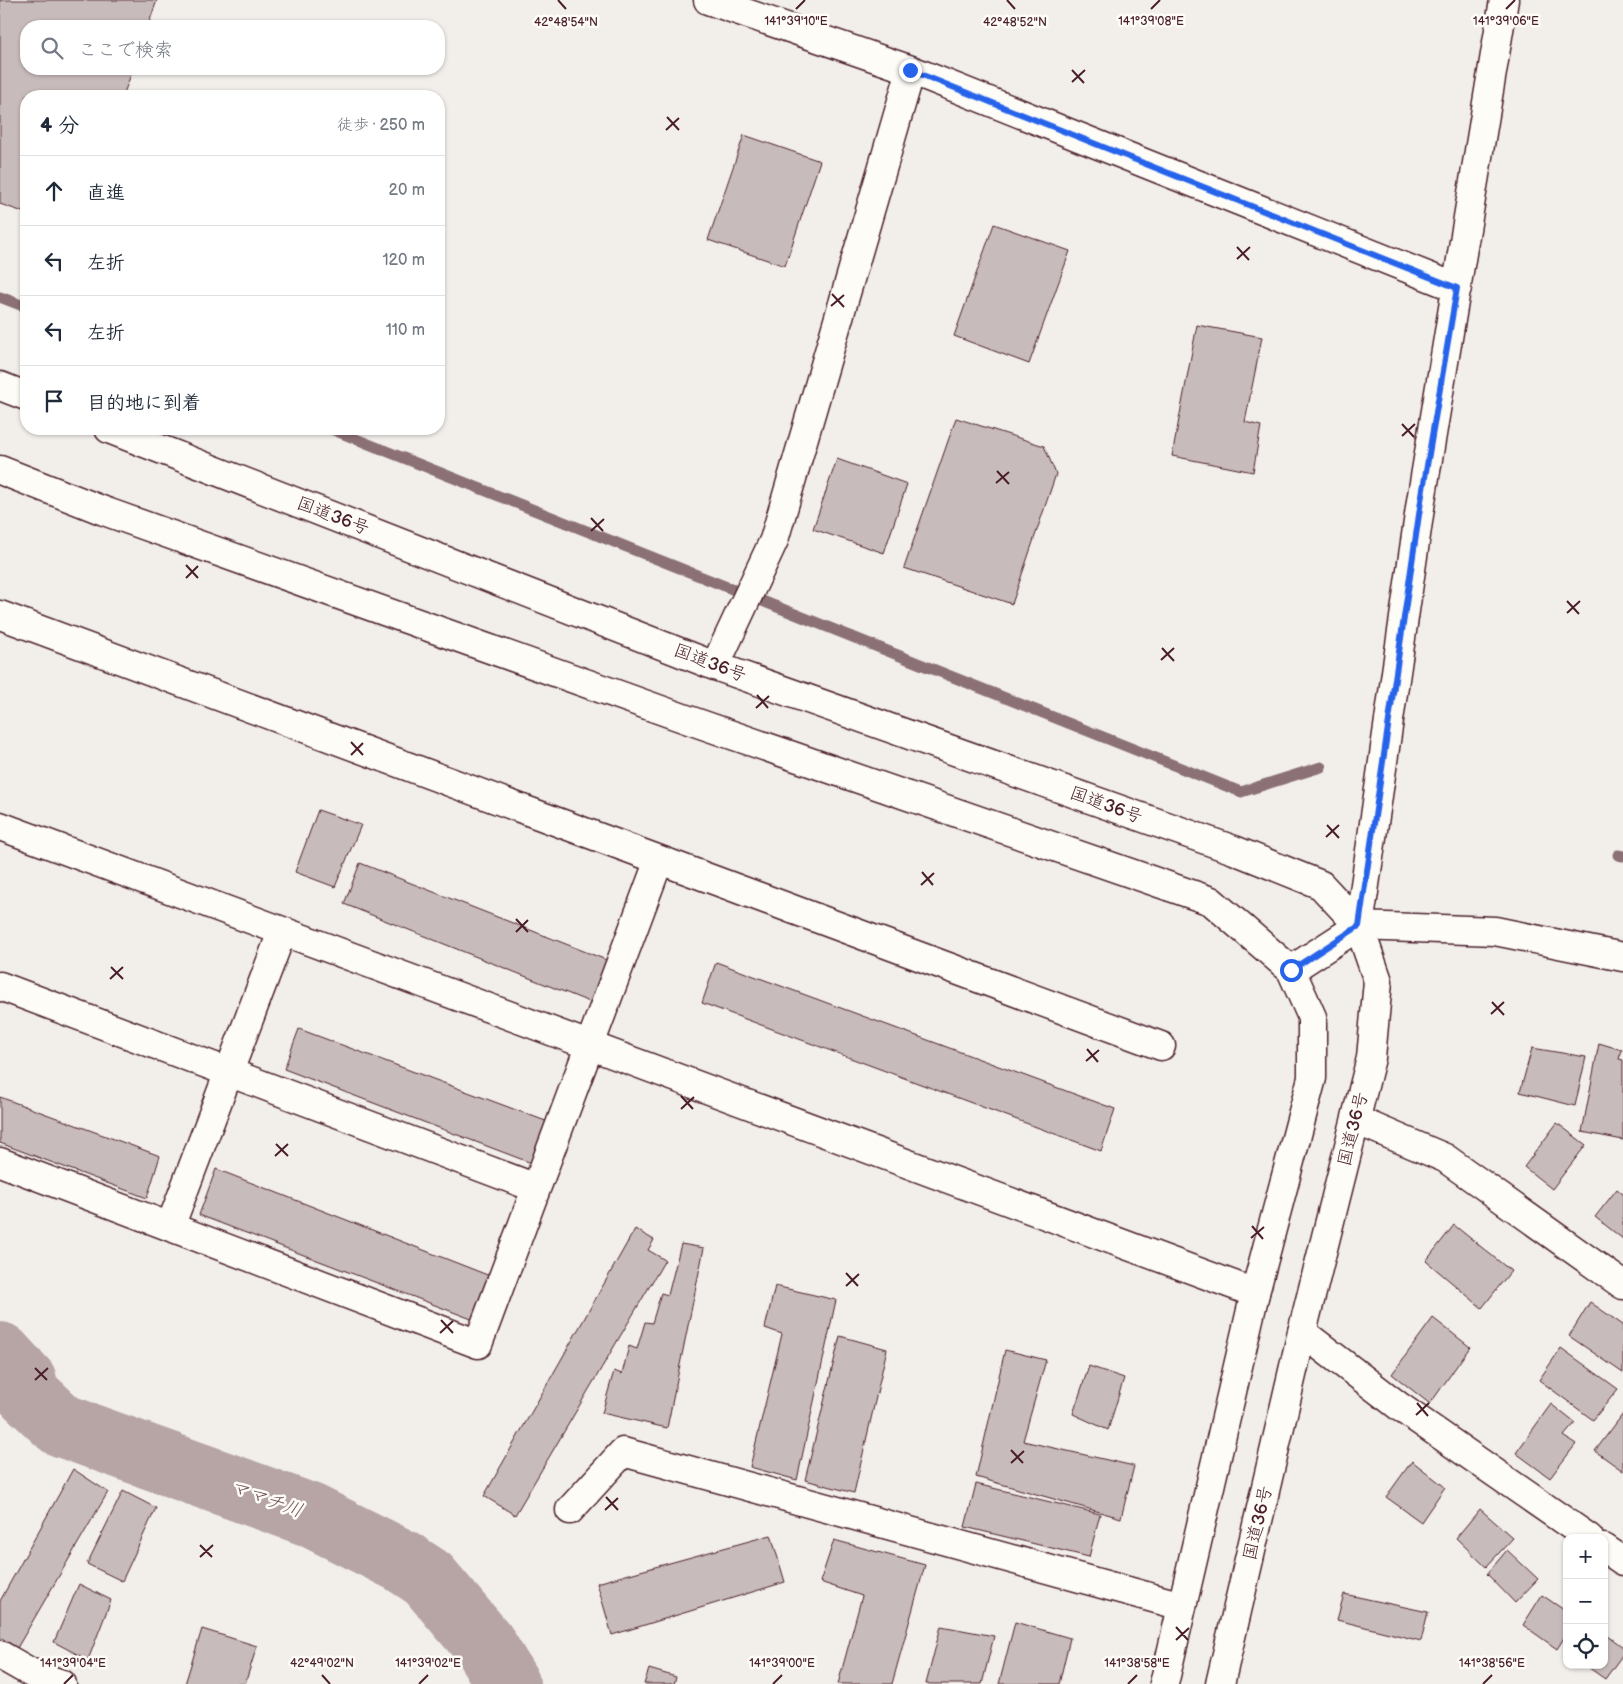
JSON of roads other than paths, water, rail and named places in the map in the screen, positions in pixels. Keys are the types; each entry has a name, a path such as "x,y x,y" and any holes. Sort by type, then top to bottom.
{"main road":[{"path":"708,0 910,70 1457,288"},
{"path":"1359,926 1421,501 1504,0"},
{"path":"715,666 774,540 910,70"},
{"path":"0,386 20,394"},
{"name":"国道36号","path":"124,435 715,666 1234,850 1321,884 1359,926 1378,981 1371,1058 1302,1332 1220,1684"},
{"path":"0,470 104,511 686,719 1210,900 1291,970 1312,1016 1312,1078 1255,1293 1164,1684"},
{"path":"0,615 1161,1046"},
{"path":"0,826 589,1047 1255,1293"},
{"path":"0,1162 478,1344 659,860"},
{"path":"1291,970 1359,926 1495,931 1623,957"},
{"path":"170,1227 227,1072 282,932"},
{"path":"0,986 536,1188"},
{"path":"1356,1120 1445,1158 1623,1285"},
{"path":"1302,1332 1400,1407 1583,1534"},
{"path":"570,1510 624,1452 1182,1606"},
{"path":"1608,1551 1623,1561"},
{"path":"0,1655 34,1680 62,1684"}],"waterway":[{"path":"0,297 20,305"},
{"path":"346,435 1241,792 1321,767"},
{"path":"1618,855 1623,856"},
{"name":"ママチ川","path":"0,1354 25,1381 27,1393 61,1425 310,1515 402,1561 428,1578 484,1644 508,1684"}]}
